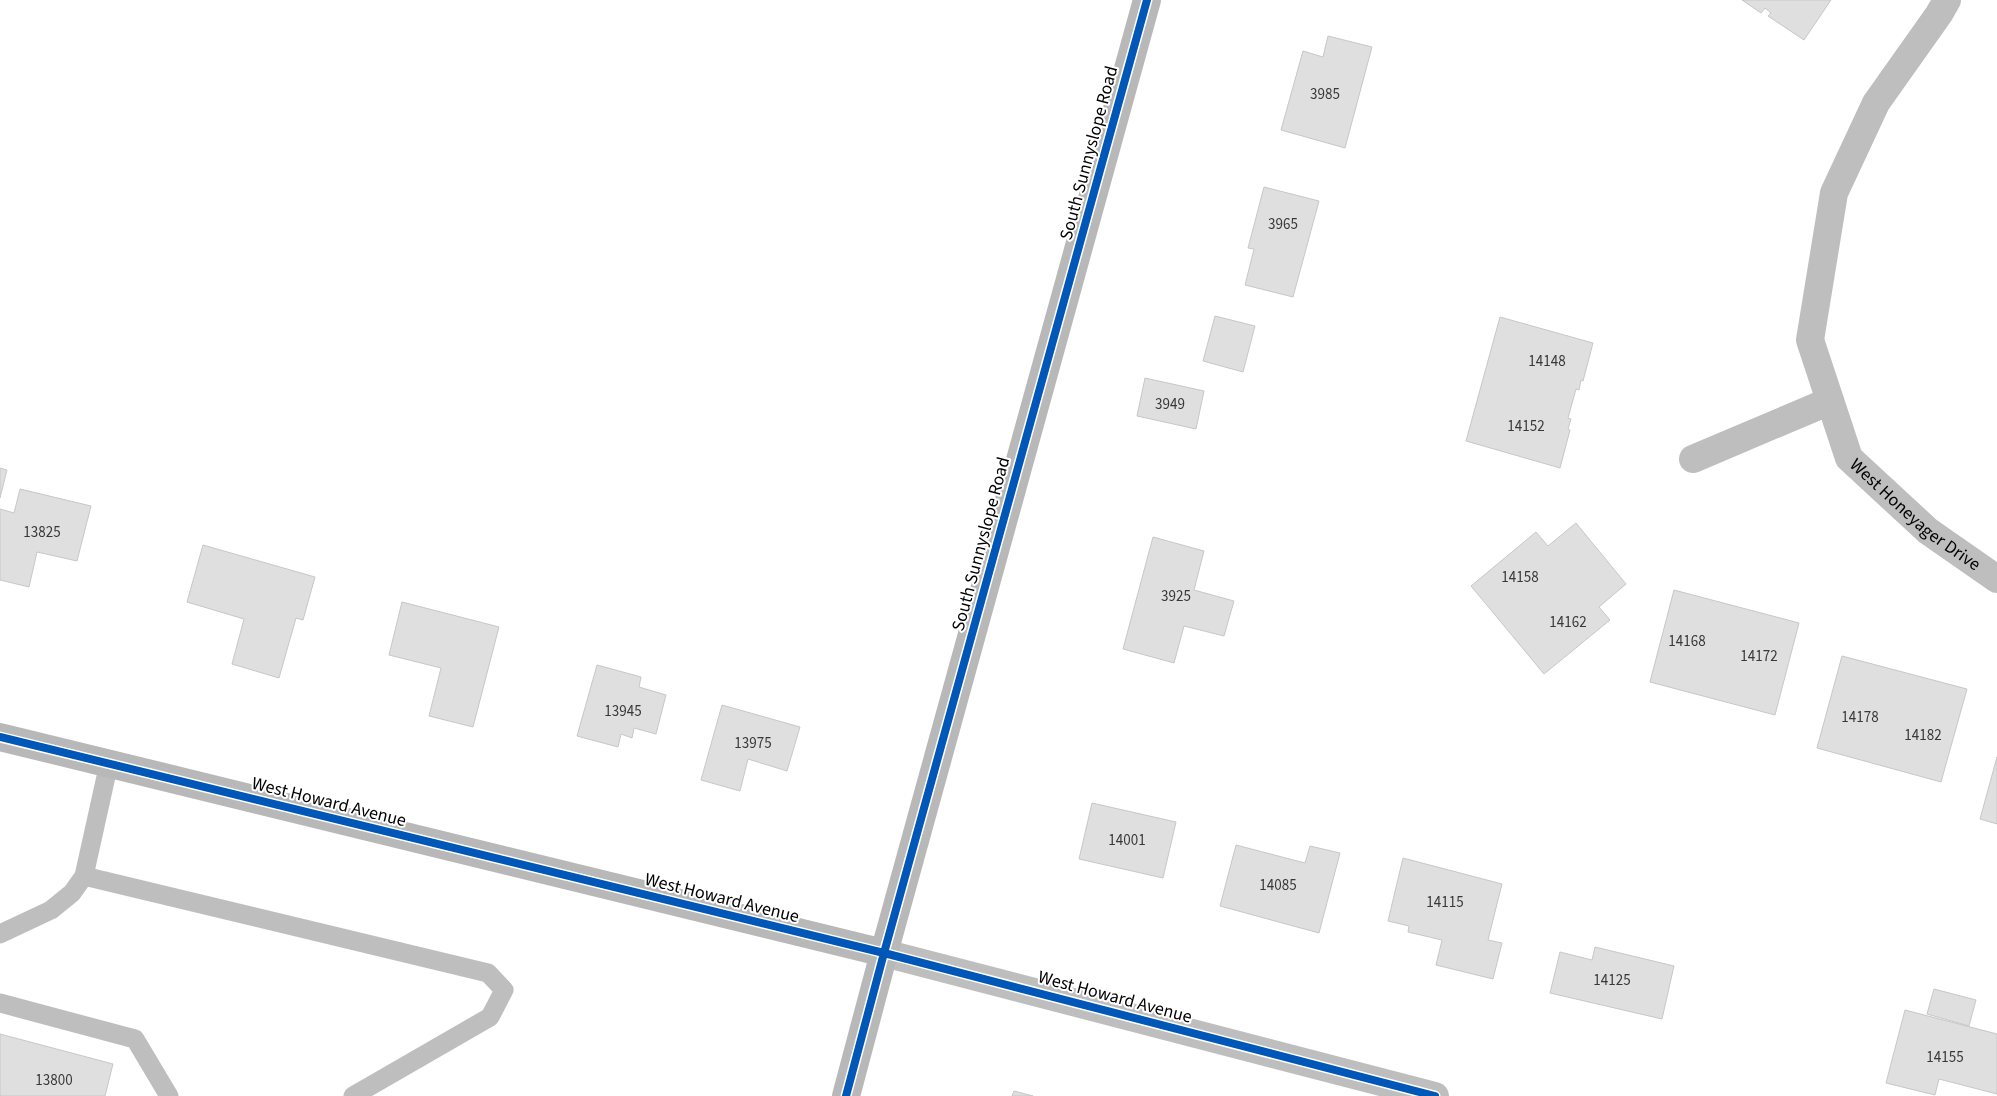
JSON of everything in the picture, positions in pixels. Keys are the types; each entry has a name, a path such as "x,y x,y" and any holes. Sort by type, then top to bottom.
{"street":[{"name":"South Sunnyslope Road","path":"846,1096 1147,0"},
{"name":"West Honeyager Drive","path":"1947,0 1940,14 1876,103 1834,193 1810,340 1849,458 1928,531 1997,579"},
{"path":"1694,459 1830,401"},
{"name":"West Howard Avenue","path":"0,737 884,953 1435,1096"}],"lane":[{"path":"0,934 51,910 72,893 84,876 109,763"},
{"path":"84,876 488,972 504,990 490,1017 353,1096"},
{"path":"0,1003 135,1039 169,1096"}],"building":[{"path":"1742,0 1831,0 1804,40 1768,16 1771,13 1765,8 1761,13"},
{"path":"1328,36 1372,47 1345,148 1281,130 1303,51 1323,57"},
{"path":"1264,187 1319,201 1293,297 1245,285 1254,249 1248,248"},
{"path":"1215,316 1255,326 1243,372 1203,361"},
{"path":"1500,317 1593,343 1583,381 1581,380 1579,390 1576,389 1568,418 1571,419 1568,429 1570,430 1560,468 1466,441"},
{"path":"1145,378 1204,391 1196,429 1137,416"},
{"path":"0,468 7,470 0,498"},
{"path":"20,489 91,506 77,561 37,552 29,587 0,580 0,509 14,513"},
{"path":"1576,523 1626,584 1599,607 1610,620 1544,674 1471,586 1536,532 1548,546"},
{"path":"1153,537 1204,551 1194,590 1234,601 1224,636 1184,626 1174,663 1123,649"},
{"path":"203,545 315,577 303,620 296,618 279,678 232,664 244,619 187,602"},
{"path":"1674,590 1799,623 1775,715 1650,682"},
{"path":"402,602 499,627 473,727 429,716 441,668 389,655"},
{"path":"1842,656 1967,689 1941,782 1817,748"},
{"path":"597,665 641,677 639,687 666,695 656,734 634,728 632,738 621,734 618,747 577,736"},
{"path":"722,705 800,727 787,771 748,759 740,791 701,780"},
{"path":"1997,757 1997,824 1980,819"},
{"path":"1092,803 1176,822 1163,878 1079,859"},
{"path":"1236,845 1305,863 1310,846 1340,853 1319,933 1220,906"},
{"path":"1403,858 1502,884 1488,940 1502,943 1493,979 1436,965 1442,940 1408,932 1409,926 1388,921"},
{"path":"1595,947 1674,966 1662,1019 1550,993 1560,952 1592,960"},
{"path":"1934,989 1976,1000 1969,1026 1927,1014"},
{"path":"1905,1010 1997,1034 1997,1094 1939,1079 1935,1095 1886,1083"},
{"path":"0,1034 113,1064 105,1096 0,1096"},
{"path":"1014,1091 1033,1096 1012,1096"}],"cycle path":[{"path":"846,1096 1147,0"},
{"path":"0,737 884,953 1435,1096"}]}
